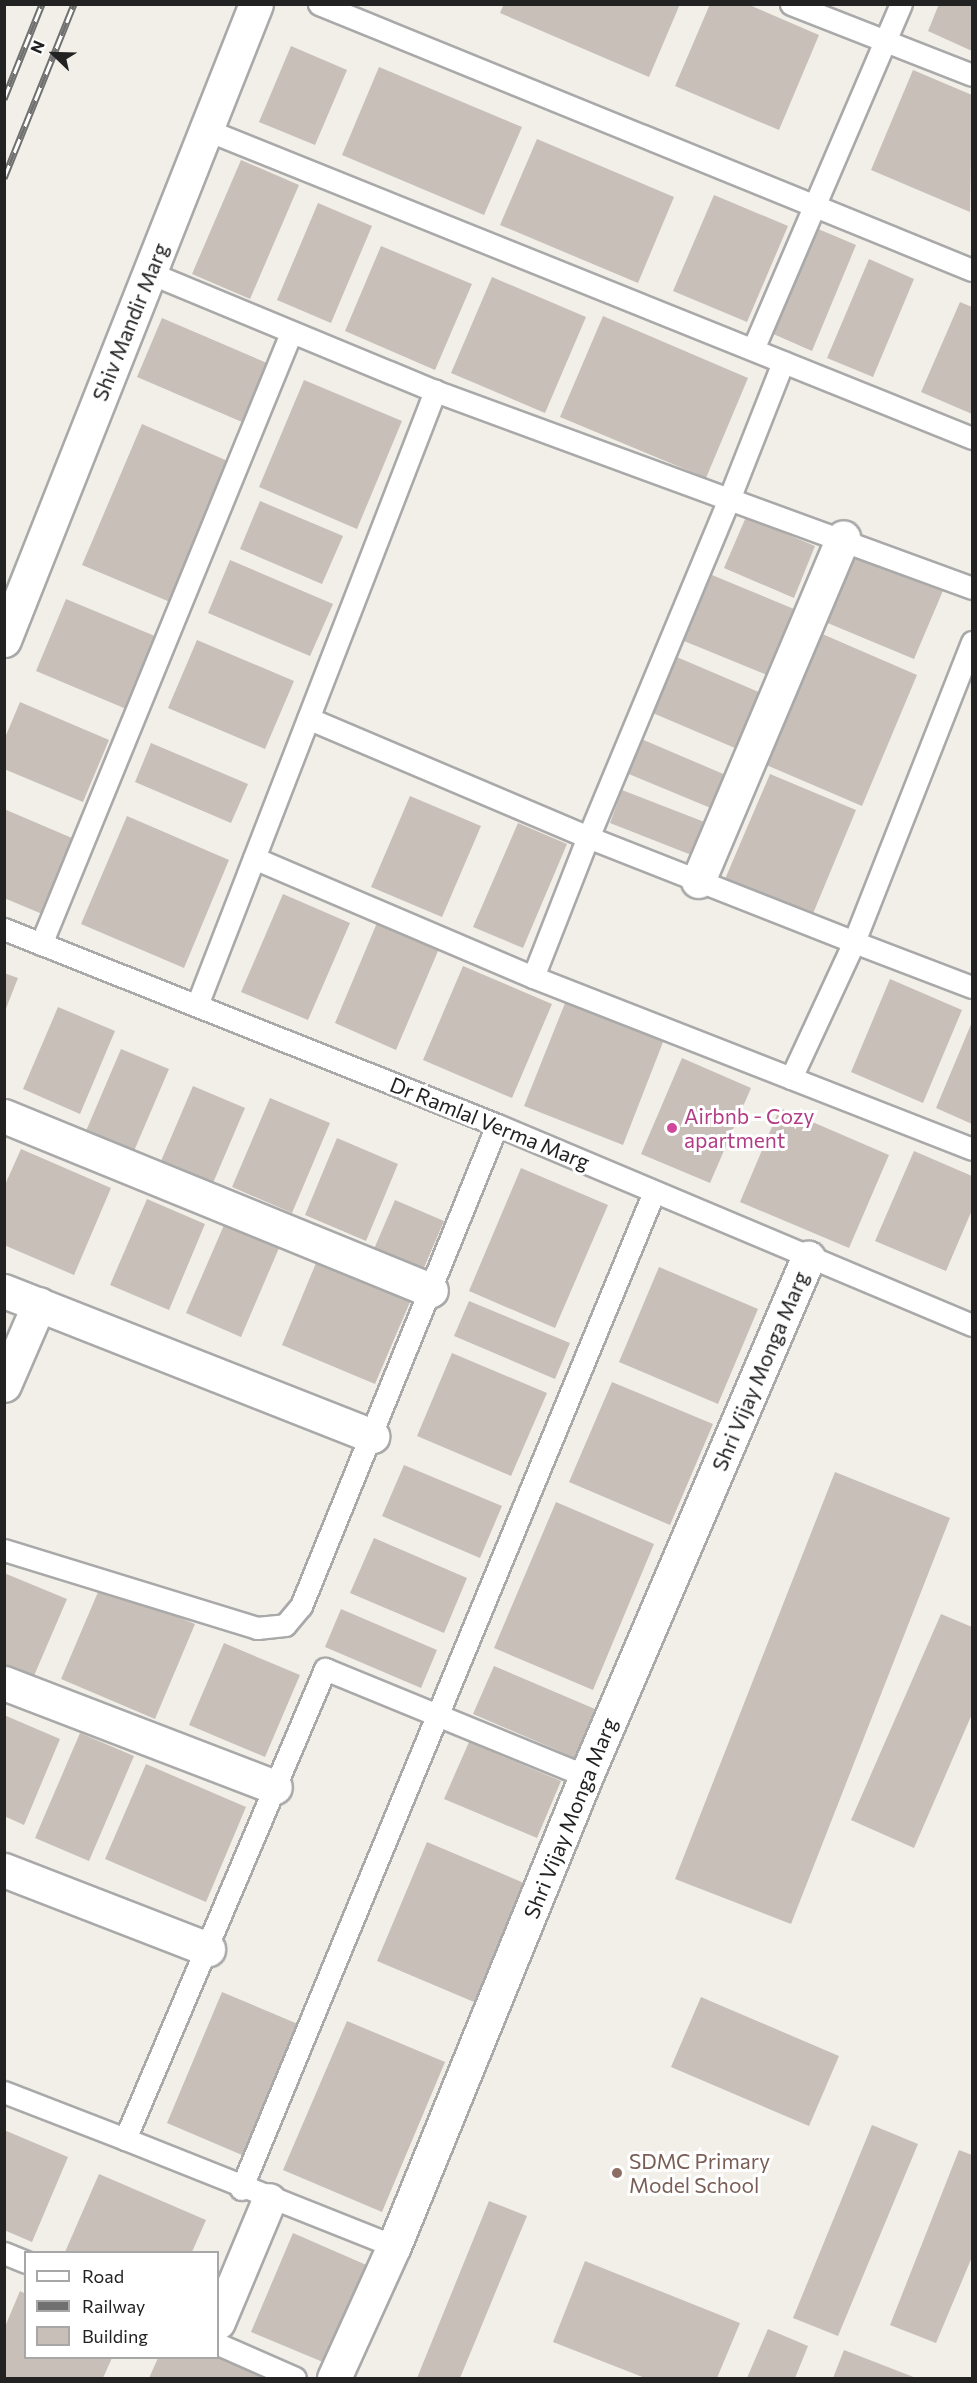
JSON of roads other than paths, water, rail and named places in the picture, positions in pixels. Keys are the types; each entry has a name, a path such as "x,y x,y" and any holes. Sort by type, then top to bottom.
{"street":[{"name":"Shiv Mandir Marg","path":"4,640 256,4"},
{"path":"698,881 843,537"},
{"path":"4,1116 431,1290"},
{"name":"Shri Vijay Monga Marg","path":"334,2379 394,2246 586,1776 808,1258"},
{"path":"4,1291 372,1436"},
{"path":"4,1385 39,1304"},
{"path":"4,1683 275,1787"},
{"path":"4,1870 208,1948"},
{"path":"219,2319 255,2195"}],"lane":[{"path":"319,4 972,270"},
{"path":"791,4 972,75"},
{"path":"753,349 901,4"},
{"path":"207,130 972,438"},
{"path":"150,273 435,391 729,499 843,537 972,588"},
{"path":"41,944 291,333"},
{"path":"533,977 783,362"},
{"path":"197,1005 435,391"},
{"path":"791,1078 854,942 972,642"},
{"path":"308,718 588,837 972,987"},
{"path":"254,858 533,977 972,1149"},
{"name":"Dr Ramlal Verma Marg","path":"4,929 497,1125 808,1258 972,1325"},
{"path":"4,1550 257,1628 285,1625 301,1606 497,1125"},
{"path":"255,2195 436,1712 654,1192"},
{"path":"125,2139 325,1669 436,1712 586,1776"},
{"path":"4,2092 125,2139 255,2195 394,2246"},
{"path":"4,2253 24,2261"},
{"path":"219,2344 295,2379"}],"railway":[{"path":"4,99 42,4"},
{"path":"4,178 74,4"}],"place":[{"name":"Airbnb - Cozy apartment","path":"672,1128"},
{"name":"SDMC Primary Model School","path":"617,2173"}]}
